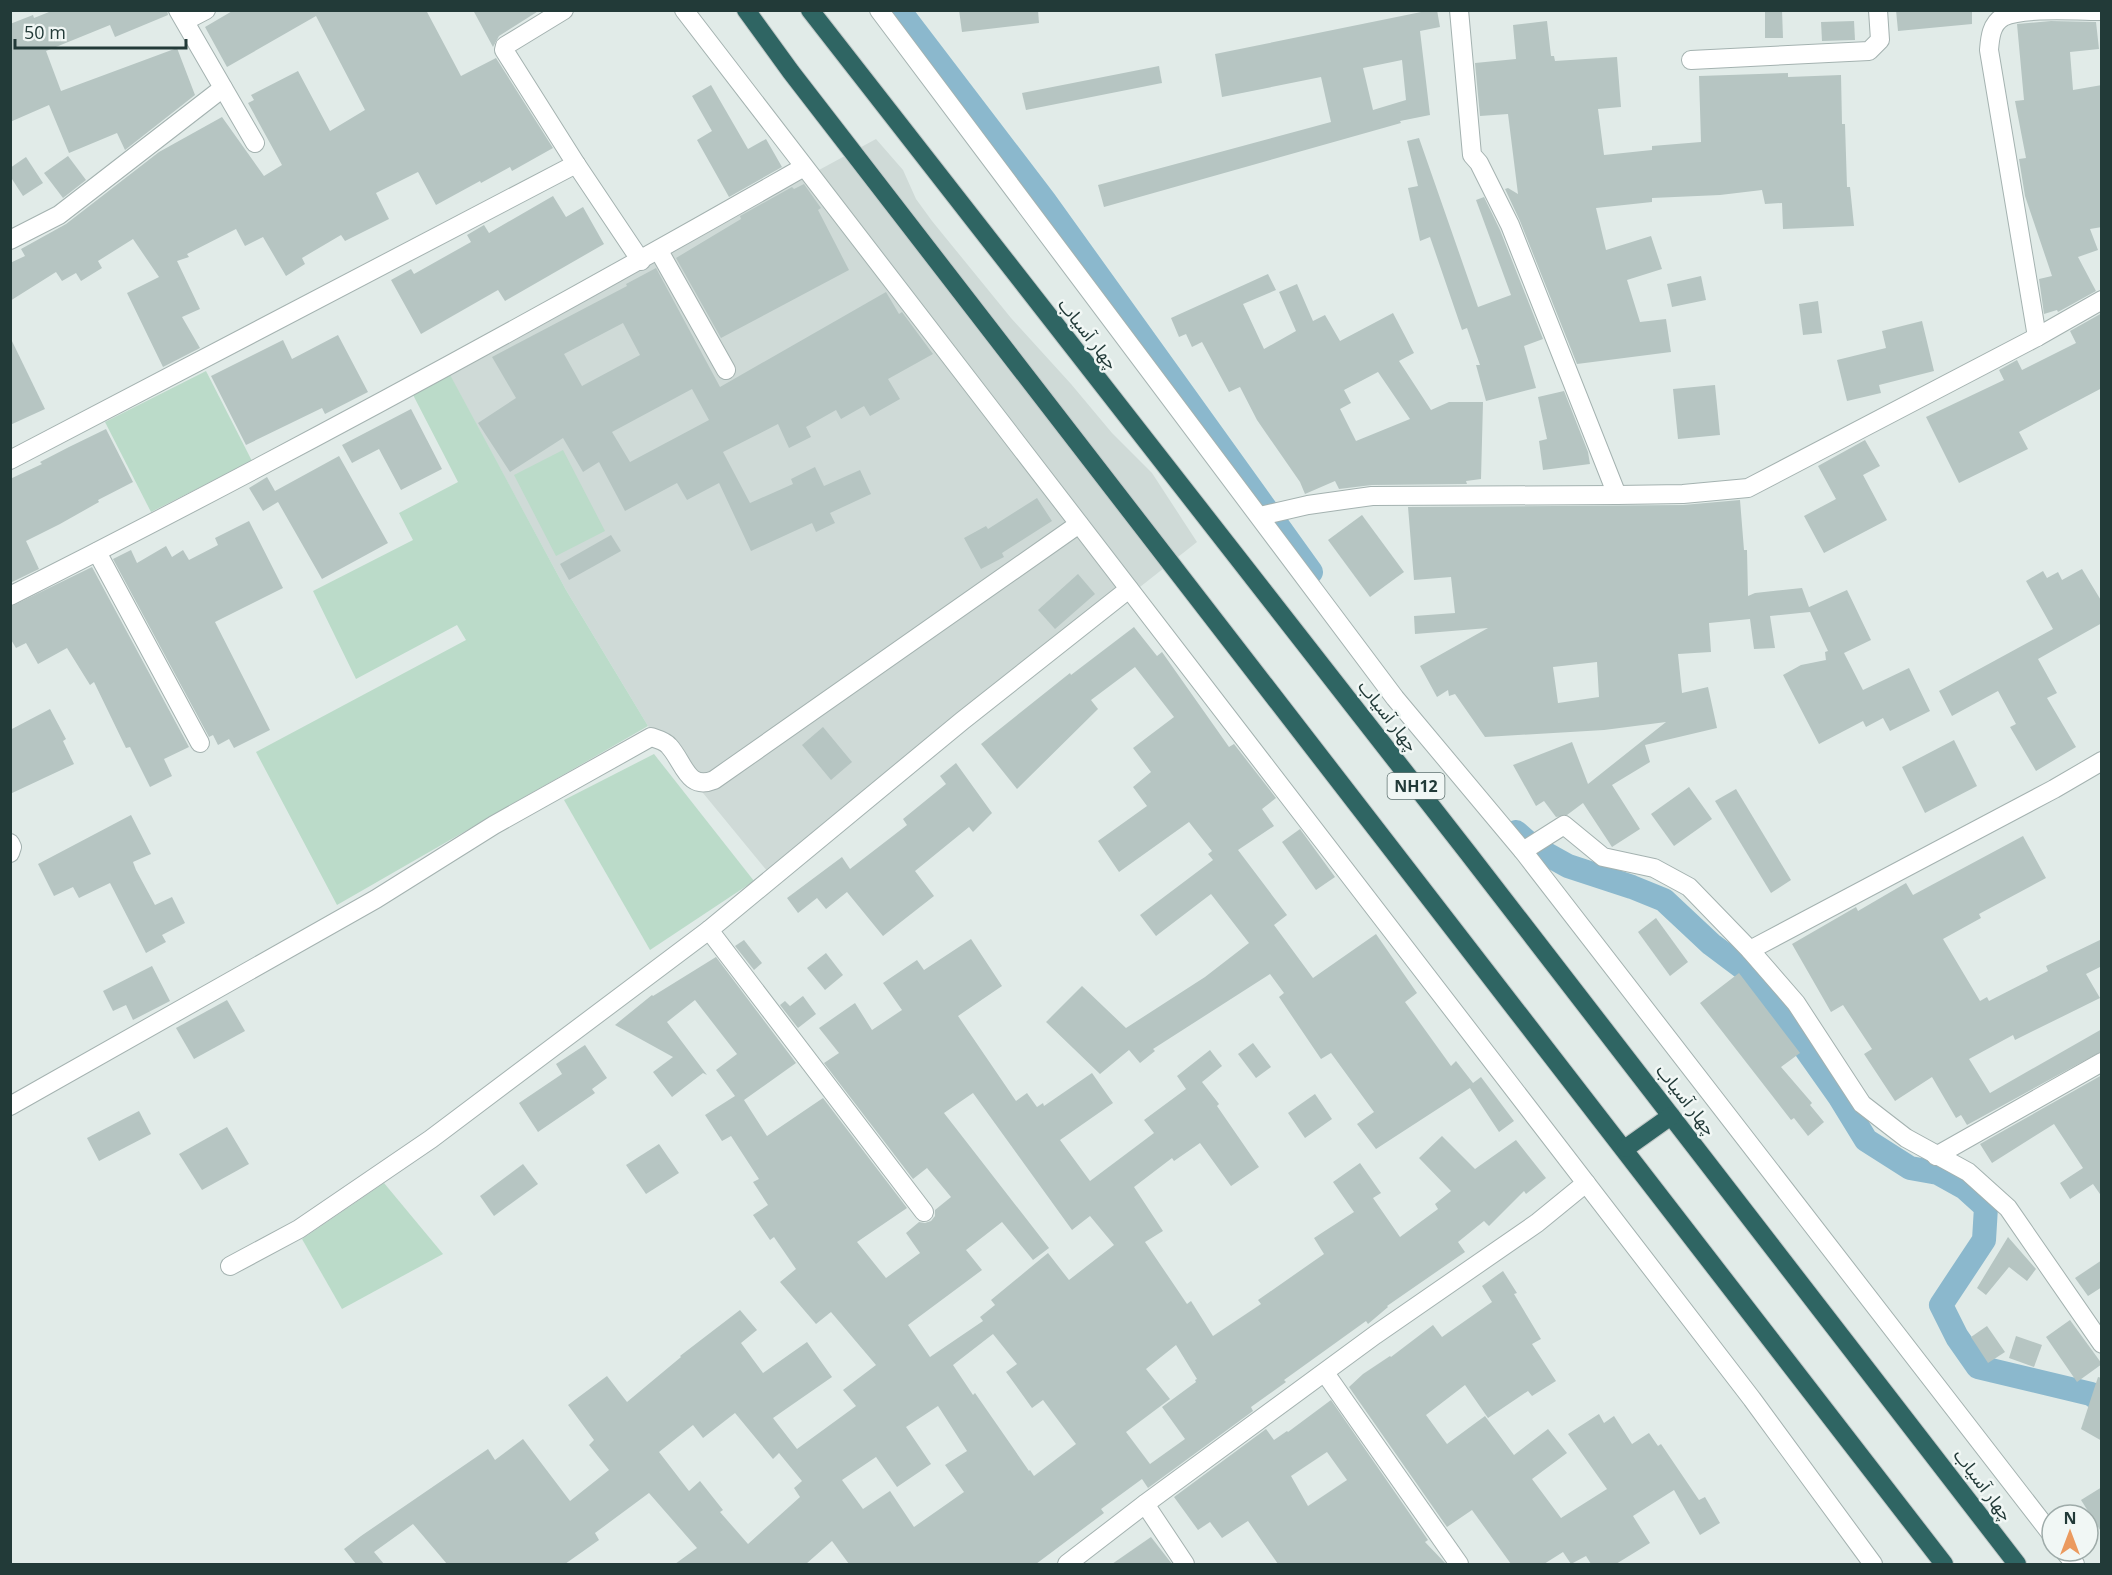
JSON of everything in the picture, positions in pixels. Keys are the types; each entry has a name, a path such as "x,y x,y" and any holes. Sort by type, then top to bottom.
{"highway":[{"name":"NH12","path":"746,10 791,72 1626,1148 1944,1564"},
{"name":"چهار آسیاب","path":"810,10 1200,508 2018,1564"},
{"path":"1626,1148 1671,1116"}],"street":[{"path":"206,10 181,16 255,143"},
{"path":"564,10 505,46 504,50 641,261"},
{"path":"684,10 1752,1399 1873,1564"},
{"path":"879,10 1395,698 1523,851 2040,1519"},
{"path":"1459,10 1472,155 1479,163 1510,225 1617,495"},
{"path":"1691,60 1869,51 1880,40 1878,10"},
{"path":"2037,337 1989,50 1991,31 2002,18 2024,12 2102,11"},
{"path":"10,240 59,215 223,88"},
{"path":"10,460 576,164"},
{"path":"10,596 97,552 641,261 804,167"},
{"path":"658,250 726,370"},
{"path":"1260,516 1372,495 1683,494 1748,488 2037,337 2102,300"},
{"path":"10,1106 376,899 494,825 651,737 667,743 693,781 704,784 714,780 1079,524"},
{"path":"97,552 200,743"},
{"path":"230,1266 299,1229 431,1139 709,930 953,729 1129,589"},
{"path":"1750,950 2054,789 2102,761"},
{"path":"1523,851 1564,825 1603,857 1654,868 1689,887 1750,950 1796,1003 1862,1104 1906,1138 1968,1172 2008,1208 2102,1344"},
{"path":"10,843 12,847 10,853"},
{"path":"709,930 924,1212"},
{"path":"1936,1156 2102,1062"},
{"path":"1067,1564 1375,1335 1537,1223 1586,1184"},
{"path":"1325,1373 1459,1564"},
{"path":"1145,1504 1185,1564"}],"shaded area":[{"path":"876,139 903,170 916,199 932,221 1011,318 1112,433 1152,473 1197,542 772,877 648,726 566,590 448,372"}],"green space":[{"path":"206,371 252,461 151,512 105,422"},
{"path":"448,371 566,590 648,726 337,905 256,752 466,640 457,625 356,679 313,591 413,540 399,513 458,482 411,391"},
{"path":"563,450 605,531 556,556 514,475"},
{"path":"654,754 754,881 650,950 564,800"},
{"path":"384,1183 443,1254 342,1309 302,1239"}],"building":[{"path":"54,10 167,10 168,15 115,37 110,25 46,51 61,91 177,48 195,95 125,150 117,133 69,153 49,105 10,122 10,24"},
{"path":"234,10 426,10 461,76 496,58 553,148 512,171 510,167 436,205 418,172 376,193 389,219 345,241 341,235 302,258 305,264 286,276 263,237 245,246 236,229 187,254 189,257 177,261 200,309 182,317 200,348 163,367 127,293 159,277 133,239 98,261 102,268 81,281 76,273 62,281 56,272 10,301 10,263 25,256 21,249 66,224 159,152 222,117 264,176 282,165 248,103 254,100 251,95 298,71 330,131 365,110 316,16 227,67 205,27"},
{"path":"473,10 540,10 499,36 493,47"},
{"path":"959,10 1038,10 1039,23 962,32"},
{"path":"1431,10 1437,10 1440,27 1420,31 1430,115 1400,121 1401,123 1104,207 1098,185 1331,122 1321,77 1222,97 1215,54","holes":["1402,60 1406,100 1373,110 1363,68"]},
{"path":"1765,10 1782,10 1783,38 1765,38"},
{"path":"1896,10 1972,10 1972,24 1898,31"},
{"path":"1547,21 1551,56 1554,56 1555,61 1617,57 1621,107 1598,109 1604,155 1652,150 1652,146 1701,142 1699,76 1788,73 1788,77 1841,75 1847,187 1850,187 1854,226 1783,229 1782,203 1765,204 1762,190 1720,195 1652,198 1652,202 1596,208 1606,250 1651,236 1662,269 1627,280 1640,322 1666,319 1671,352 1577,364 1505,189 1508,188 1518,194 1508,114 1480,116 1475,63 1516,59 1513,25"},
{"path":"1854,21 1855,40 1822,41 1821,22"},
{"path":"2051,21 2096,22 2099,49 2070,52 2073,90 2102,85 2102,227 2090,229 2098,250 2078,257 2096,291 2058,312 2057,310 2044,314 2039,279 2052,276 2025,196 2019,159 2026,158 2015,101 2024,100 2017,24"},
{"path":"1159,66 1162,83 1026,110 1022,93"},
{"path":"711,85 748,149 766,139 782,167 729,197 697,140 712,131 692,96"},
{"path":"1419,138 1478,307 1511,295 1476,200 1484,197 1500,230 1543,339 1524,346 1536,388 1486,401 1476,365 1480,365 1467,328 1462,330 1430,237 1420,241 1408,188 1418,186 1407,141"},
{"path":"68,156 86,180 63,198 44,173"},
{"path":"26,157 43,183 23,196 10,176 10,168"},
{"path":"804,184 821,208 818,210 849,270 721,338 676,258 741,219 740,216 792,187 794,189"},
{"path":"553,196 566,217 583,207 604,244 505,301 498,290 421,334 391,280 411,269 414,274 471,242 467,235 484,225 489,233"},
{"path":"656,268 720,387 886,292 899,314 902,312 933,354 888,379 900,399 870,416 864,406 841,419 836,410 806,427 811,437 789,448 778,424 723,452 750,503 793,484 791,479 815,467 824,486 860,470 871,494 830,513 835,523 816,532 812,523 751,551 719,483 687,500 677,483 625,511 599,462 583,472 563,438 510,472 478,423 516,398 492,357 627,286 626,284","holes":["623,323 640,355 582,386 564,354","692,389 709,420 630,462 612,432"]},
{"path":"1268,274 1276,290 1243,304 1264,349 1296,331 1279,292 1297,284 1313,321 1325,315 1340,341 1393,313 1414,353 1399,361 1431,410 1449,402 1483,402 1481,479 1466,481 1467,484 1372,485 1339,489 1335,481 1305,494 1300,482 1257,420 1240,387 1229,392 1202,342 1192,347 1186,334 1179,337 1171,318","holes":["1378,372 1410,419 1356,441 1340,409 1351,403 1344,390"]},
{"path":"1701,276 1706,300 1672,307 1667,284"},
{"path":"1818,301 1822,333 1803,335 1799,304"},
{"path":"2102,313 2102,388 2019,432 2028,449 1959,483 1926,417 2004,380 1999,370 2017,360 2022,370 2076,343 2070,331"},
{"path":"1922,321 1934,371 1879,385 1881,393 1847,401 1837,360 1886,348 1882,331"},
{"path":"338,335 368,392 325,414 322,408 246,445 211,376 283,340 292,359"},
{"path":"10,337 45,409 10,425"},
{"path":"1715,385 1720,435 1678,439 1673,389"},
{"path":"1564,391 1588,452 1590,464 1543,470 1539,441 1547,439 1538,397"},
{"path":"411,409 442,469 401,490 379,449 352,463 342,445"},
{"path":"106,429 133,482 26,541 39,569 10,583 10,479"},
{"path":"1865,440 1880,466 1863,475 1887,520 1824,553 1804,516 1836,499 1818,466"},
{"path":"339,456 388,543 322,579 278,502 263,511 249,488 267,477 275,491"},
{"path":"1037,498 1052,521 1002,553 1004,557 981,569 964,538 986,526 988,529"},
{"path":"1740,500 1744,550 1747,550 1748,596 1755,593 1802,588 1809,607 1847,590 1871,640 1844,653 1863,690 1909,668 1930,711 1890,731 1883,718 1866,727 1863,721 1819,744 1783,675 1801,665 1826,660 1825,652 1828,651 1810,612 1770,616 1775,648 1754,649 1750,619 1709,623 1711,652 1678,654 1682,693 1708,687 1717,728 1645,745 1650,762 1612,785 1640,829 1612,847 1583,803 1567,815 1556,817 1544,801 1536,806 1513,765 1572,742 1588,784 1666,722 1604,730 1485,737 1455,694 1449,696 1448,690 1437,697 1420,666 1488,628 1415,634 1414,616 1455,613 1451,577 1414,580 1408,507 1683,505","holes":["1597,662 1599,697 1558,703 1553,667"]},
{"path":"1362,515 1404,572 1370,597 1328,540"},
{"path":"249,521 283,588 215,622 270,730 234,748 229,739 218,745 213,735 209,737 113,559 131,550 137,563 166,546 172,557 183,550 189,560 218,545 215,538"},
{"path":"611,535 621,551 569,580 560,564"},
{"path":"92,567 189,747 164,759 172,776 150,787 130,747 126,748 94,682 90,685 67,648 38,664 26,643 16,648 10,638 10,607"},
{"path":"2082,569 2102,602 2102,623 2038,659 2057,693 2047,698 2076,747 2036,771 2010,727 2016,724 1998,691 1952,716 1939,691 2053,629 2026,581 2043,571 2047,578 2058,572 2062,580"},
{"path":"1078,574 1095,594 1055,629 1038,610"},
{"path":"1134,627 1157,656 1162,652 1229,747 1234,744 1276,798 1262,809 1274,826 1238,850 1287,915 1274,925 1313,978 1376,934 1417,993 1405,1002 1451,1066 1456,1061 1473,1083 1481,1077 1514,1121 1499,1132 1470,1088 1376,1149 1357,1124 1374,1112 1331,1053 1321,1059 1279,997 1284,993 1270,974 1153,1049 1155,1051 1140,1063 1129,1050 1100,1074 1046,1022 1082,986 1126,1028 1205,977 1249,943 1211,894 1156,936 1140,915 1213,860 1208,854 1212,851 1189,822 1119,872 1098,841 1147,806 1133,787 1151,772 1133,748 1174,717 1135,667 1091,700 1098,709 1017,789 981,744 1070,673 1071,675"},
{"path":"50,709 66,739 63,741 74,764 10,794 10,730"},
{"path":"823,727 852,762 831,780 802,745"},
{"path":"1954,740 1977,786 1925,813 1902,767"},
{"path":"956,763 992,813 973,832 969,827 915,871 934,896 883,936 847,892 826,909 817,898 798,913 787,898 842,857 850,869 907,825 903,819 946,784 940,776"},
{"path":"1689,787 1712,819 1674,846 1651,814"},
{"path":"1736,789 1791,880 1771,893 1715,801"},
{"path":"131,815 151,854 133,862 136,870 155,905 172,897 185,923 162,935 166,942 146,953 110,883 79,898 73,887 54,896 38,864"},
{"path":"1300,829 1335,877 1316,890 1282,842"},
{"path":"2023,836 2046,878 1979,914 1981,918 1943,939 1980,1001 1987,997 1989,1001 2048,971 2046,966 2102,939 2102,966 2086,974 2100,998 2015,1040 2013,1035 1969,1059 1990,1093 2102,1029 2102,1051 1967,1125 1961,1115 1956,1118 1932,1077 1895,1101 1864,1054 1872,1049 1843,1005 1831,1012 1792,944 1856,907 1858,911 1906,883 1913,895"},
{"path":"1656,918 1688,962 1670,976 1638,932"},
{"path":"971,939 1002,986 958,1016 1016,1101 1027,1093 1037,1107 1043,1103 1044,1106 1092,1073 1113,1103 1060,1140 1090,1181 1154,1133 1144,1120 1186,1089 1177,1076 1210,1050 1222,1066 1202,1082 1219,1104 1217,1106 1259,1167 1231,1186 1200,1143 1174,1161 1172,1158 1134,1187 1163,1231 1145,1242 1187,1304 1191,1301 1213,1336 1261,1304 1258,1300 1324,1254 1314,1238 1354,1212 1333,1182 1360,1163 1381,1193 1373,1198 1400,1237 1438,1209 1435,1204 1451,1191 1419,1158 1442,1136 1475,1169 1516,1140 1546,1178 1526,1194 1524,1191 1489,1226 1484,1221 1458,1242 1465,1252 1387,1306 1368,1324 1366,1321 1284,1380 1286,1382 1251,1407 1253,1411 1148,1488 1142,1479 1101,1509 1104,1513 1036,1564 849,1564 832,1541 806,1564 675,1564 697,1548 649,1493 595,1533 599,1540 565,1564 447,1564 413,1524 374,1552 384,1564 356,1564 344,1549 488,1449 495,1460 523,1439 570,1501 609,1470 589,1445 594,1440 568,1405 607,1376 627,1402 680,1356 740,1310 757,1330 741,1343 763,1373 807,1342 832,1377 773,1418 797,1449 856,1406 843,1390 876,1365 831,1312 816,1324 780,1282 796,1269 774,1237 770,1240 753,1215 768,1205 753,1182 759,1179 731,1136 722,1141 705,1115 735,1096 716,1070 737,1054 695,1000 667,1022 707,1075 703,1073 672,1097 653,1072 673,1057 615,1025 652,995 716,957 796,1063 744,1100 767,1136 823,1098 907,1208 857,1242 886,1278 920,1253 906,1233 919,1222 931,1221 935,1216 935,1210 951,1197 927,1168 913,1179 824,1063 839,1053 819,1028 855,1003 872,1030 902,1010 883,983 917,960 924,970","holes":["973,1093 1072,1230 1090,1216 1114,1245 1069,1280 1048,1253 991,1300 995,1305 980,1317 983,1321 930,1357 908,1325 982,1270 966,1250 1002,1222 1033,1260 1049,1248 944,1113","993,1334 1017,1364 1006,1372 1032,1408 1043,1400 1076,1444 1034,1476 953,1365","1176,1345 1197,1379 1162,1407 1185,1439 1150,1464 1126,1432 1170,1399 1146,1369","938,1406 967,1451 945,1465 964,1492 914,1527 890,1491 863,1509 842,1480 876,1457 897,1487 931,1464 906,1427","735,1413 773,1459 779,1453 802,1481 794,1488 800,1497 748,1544 720,1512 723,1510 700,1481 689,1491 659,1452 693,1425 703,1438"]},
{"path":"744,940 762,963 754,970 735,946"},
{"path":"826,953 843,975 825,990 807,968"},
{"path":"152,966 170,1001 133,1020 126,1005 113,1011 103,991"},
{"path":"1739,973 1800,1053 1781,1067 1812,1103 1810,1105 1824,1122 1808,1136 1794,1118 1791,1120 1700,1003"},
{"path":"803,996 816,1014 798,1028 780,1005 785,1001 790,1006"},
{"path":"227,1000 245,1031 194,1059 176,1028"},
{"path":"1253,1043 1271,1067 1256,1078 1238,1054"},
{"path":"585,1045 607,1078 592,1089 595,1093 538,1132 519,1103 562,1074 556,1064"},
{"path":"2102,1075 2102,1197 2093,1184 2070,1199 2060,1183 2083,1168 2054,1124 1992,1163 1980,1144"},
{"path":"1315,1094 1332,1119 1305,1138 1288,1113"},
{"path":"139,1111 151,1134 99,1161 87,1138"},
{"path":"227,1127 249,1164 202,1190 179,1154"},
{"path":"659,1144 679,1173 646,1194 626,1165"},
{"path":"523,1164 538,1184 494,1216 480,1196"},
{"path":"2008,1237 2036,1269 2027,1281 2009,1267 1986,1295 1977,1288"},
{"path":"2102,1260 2102,1287 2088,1296 2075,1278"},
{"path":"1503,1271 1541,1339 1532,1344 1556,1381 1532,1396 1528,1391 1488,1418 1465,1385 1426,1415 1447,1444 1485,1416 1514,1455 1548,1429 1567,1453 1532,1479 1561,1518 1607,1489 1568,1434 1599,1414 1604,1423 1614,1416 1632,1444 1649,1433 1658,1446 1661,1444 1699,1500 1705,1497 1720,1523 1700,1535 1674,1490 1633,1516 1650,1543 1616,1564 1591,1564 1586,1556 1571,1564 1563,1552 1544,1564 1511,1564 1472,1510 1447,1527 1349,1387 1363,1374 1391,1357 1433,1325 1442,1337 1492,1302 1482,1286"},
{"path":"2070,1320 2102,1364 2077,1382 2046,1337"},
{"path":"1987,1326 2005,1352 1988,1363 1971,1337"},
{"path":"2016,1336 2042,1345 2034,1367 2009,1358"},
{"path":"2098,1377 2102,1378 2102,1441 2081,1429"},
{"path":"1331,1400 1428,1540 1425,1542 1446,1564 1278,1564 1248,1521 1222,1538 1210,1522 1198,1530 1174,1497 1266,1429 1274,1440","holes":["1327,1452 1347,1480 1308,1506 1291,1476"]},
{"path":"2102,1487 2102,1533 2100,1503 2083,1503 2081,1500"},
{"path":"1151,1537 1172,1564 1112,1564"}],"waterway":[{"path":"899,10 1044,200 1311,572"},
{"path":"1516,832 1532,846 1568,866 1664,900 1711,944 1755,977 1839,1096 1866,1140 1910,1168 1938,1173 1965,1188 1986,1207 1984,1240 1941,1305 1957,1337 1978,1367 2091,1394 2102,1402"}]}
